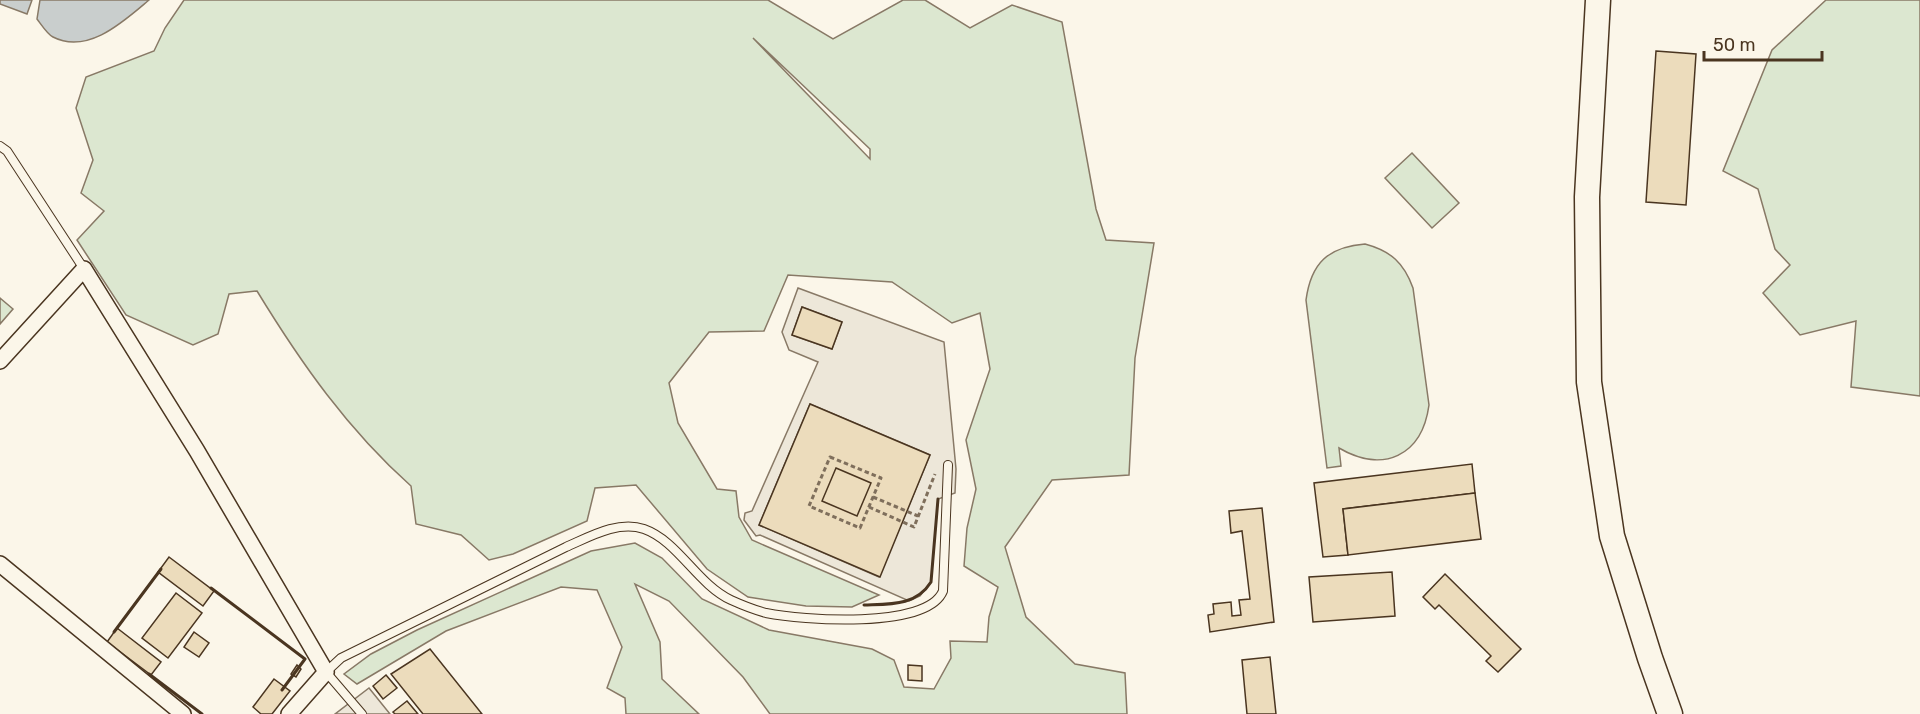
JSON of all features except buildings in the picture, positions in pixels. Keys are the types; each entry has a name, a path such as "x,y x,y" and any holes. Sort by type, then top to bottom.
{"highway":[{"path":"1598,0 1587,197 1589,382 1612,536 1670,714"}],"street":[{"path":"0,361 84,269 197,451 326,672 289,714"},
{"path":"0,564 183,714"}],"lane":[{"path":"0,146 7,151 84,269"},
{"path":"362,714 326,672 341,658 417,618 598,532 623,527 642,528 657,536 707,585 730,600 763,612 831,620 882,617 910,612 932,604 940,598 943,591 948,468"}],"path":[{"path":"830,457 881,478 868,507 860,528 809,506 830,457"},
{"path":"868,507 914,526 937,470 948,468"},
{"path":"873,497 918,516"}],"green space":[{"path":"184,0 768,0 833,39 903,0 925,0 970,28 1012,5 1062,22 1096,209 1106,240 1154,243 1135,358 1129,475 1052,480 1005,547 1026,617 1075,664 1125,673 1127,714 770,714 743,677 669,601 635,584 660,642 662,679 699,714 626,714 625,698 607,688 622,647 597,590 561,587 446,631 357,684 344,674 371,654 417,630 591,551 635,543 662,558 702,599 769,630 872,649 894,660 904,687 934,689 951,658 950,641 987,642 989,617 998,587 964,566 967,528 976,489 966,440 990,369 980,313 952,323 892,282 788,275 764,331 709,332 669,383 678,423 717,489 736,491 739,517 752,540 879,595 852,607 806,606 748,597 707,569 636,485 595,488 587,521 513,554 489,560 461,535 416,524 411,486 346,419 308,370 257,291 229,294 218,334 193,345 126,315 77,240 104,211 81,193 93,160 76,108 86,77 154,51 165,28","holes":["753,38 870,149 870,159"]},
{"path":"1826,0 1920,0 1920,396 1851,387 1856,321 1800,335 1763,293 1790,265 1775,249 1758,189 1723,171 1772,50"},
{"path":"1412,153 1459,203 1432,228 1385,178"},
{"path":"1365,244 1382,250 1395,259 1401,265 1413,288 1429,405 1425,423 1418,437 1409,448 1398,455 1385,459 1371,459 1355,456 1339,448 1341,466 1327,468 1306,300 1308,287 1317,267 1331,253"},
{"path":"0,298 13,309 0,324"}],"shaded area":[{"path":"0,0 32,0 27,14 0,4"},
{"path":"40,0 149,0 117,26 92,39 79,42 66,41 49,34 37,19"},
{"path":"798,288 944,342 956,469 955,493 938,499 931,582 920,596 909,601 760,535 756,536 744,520 745,513 752,511 818,362 789,350 782,332","holes":["802,307 842,322 832,349 792,335","810,404 930,455 879,577 759,525"]},
{"path":"369,688 390,714 335,714"}],"wall":[{"path":"864,605 893,604 910,600 918,596 931,582 938,499"},
{"path":"114,632 161,569"},
{"path":"211,588 305,659 282,690"},
{"path":"149,674 202,714"}]}
